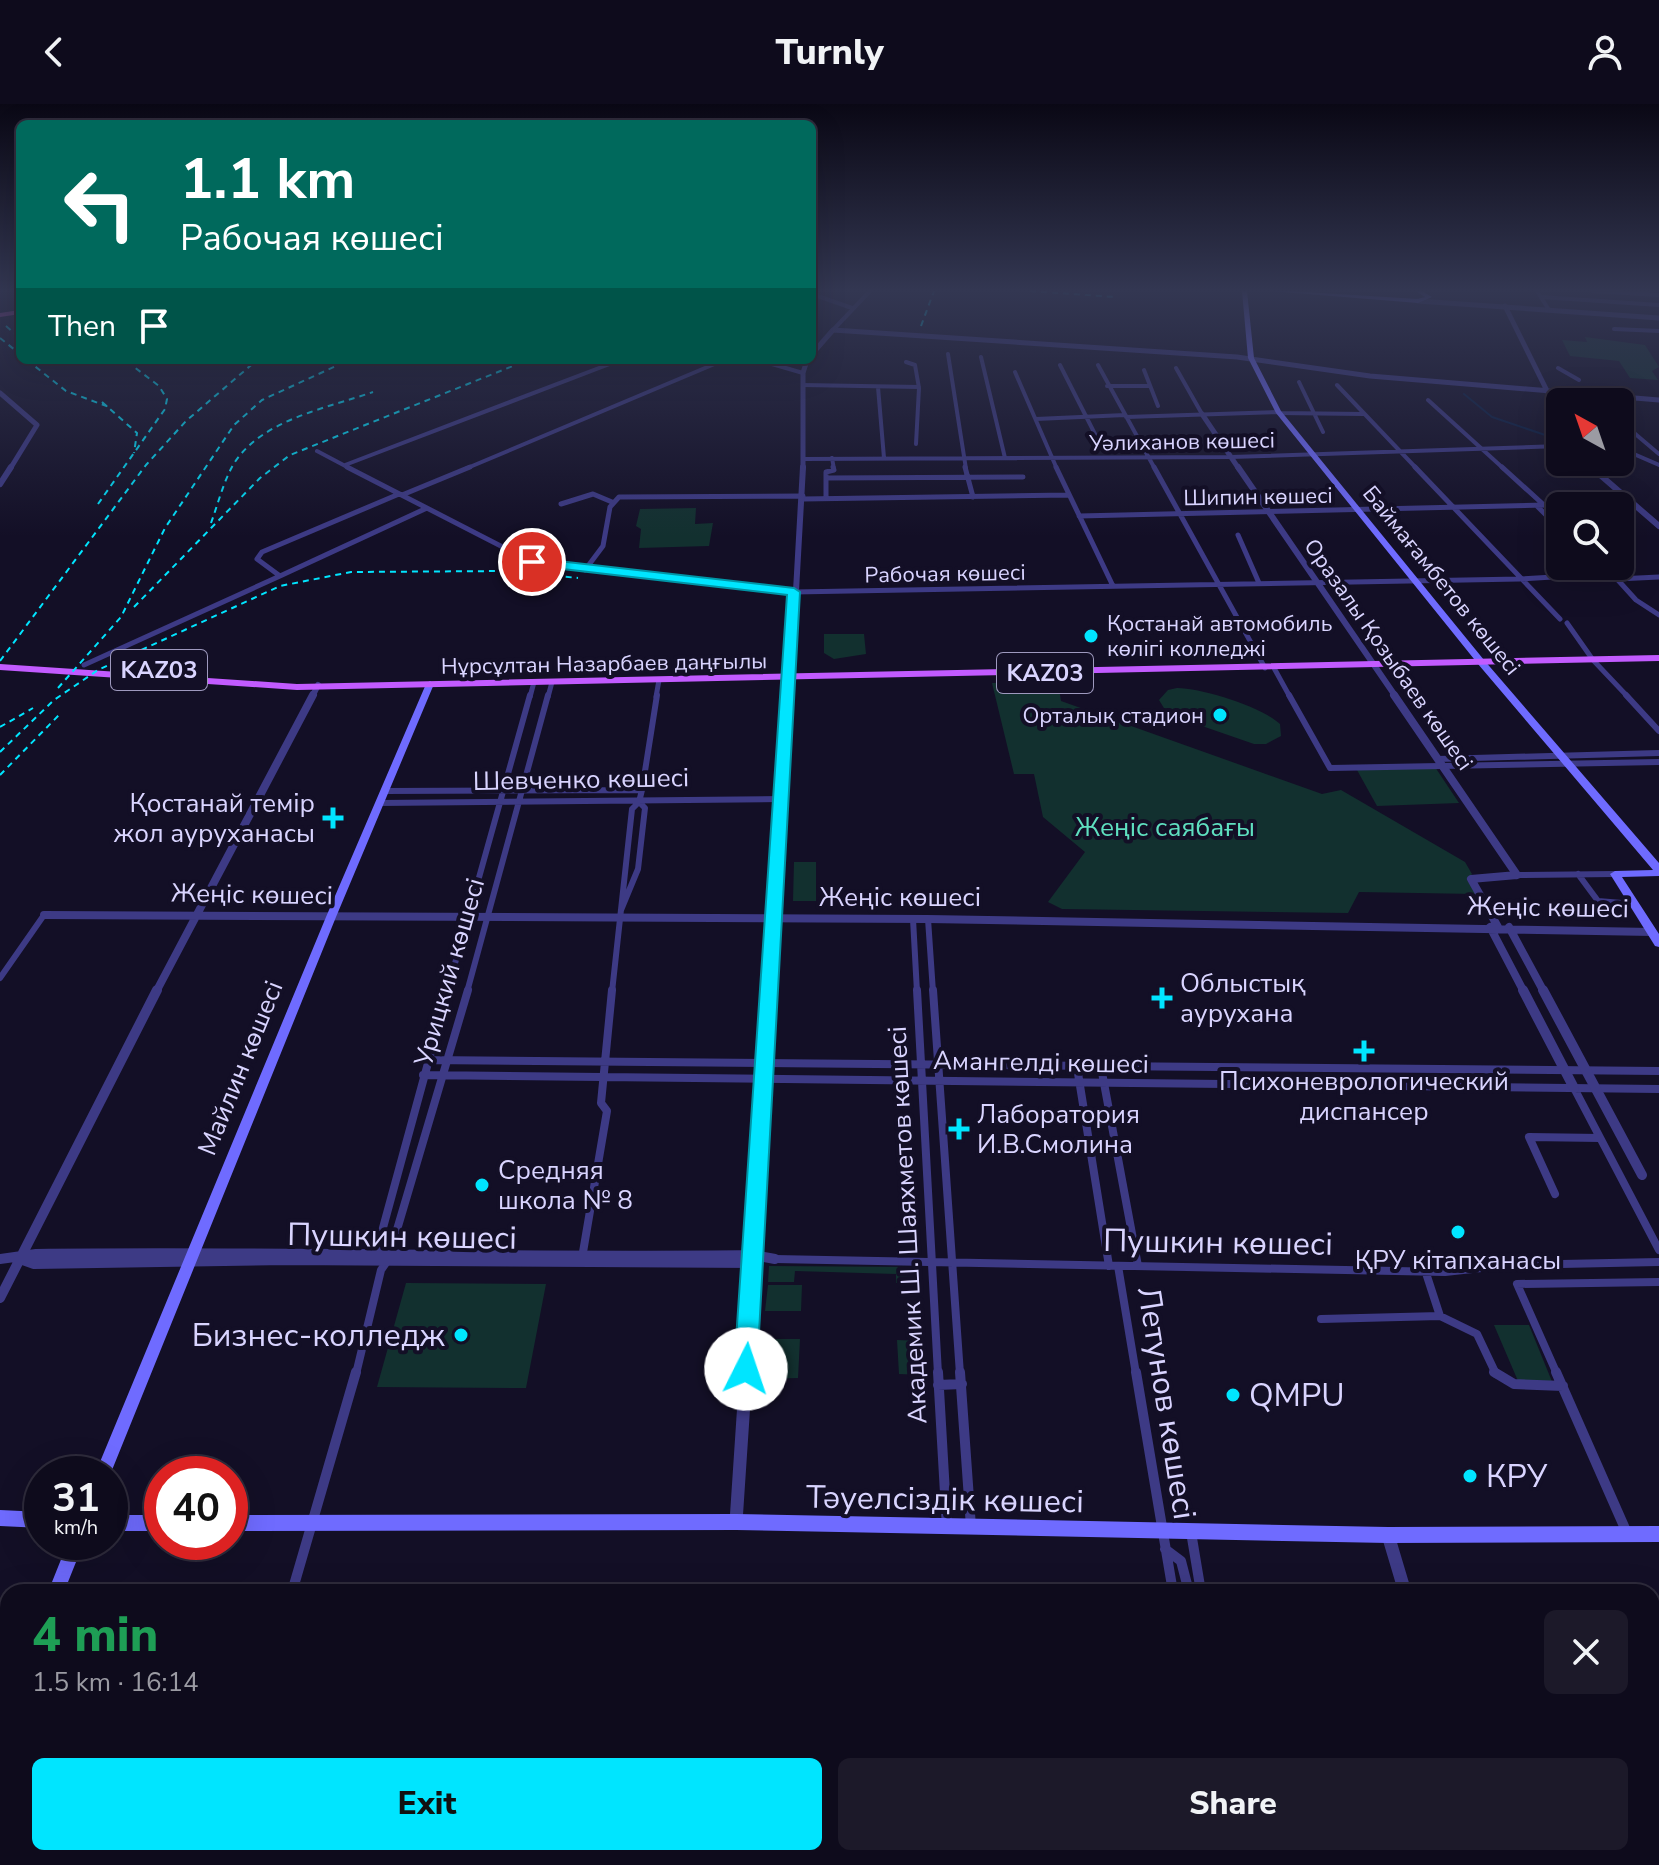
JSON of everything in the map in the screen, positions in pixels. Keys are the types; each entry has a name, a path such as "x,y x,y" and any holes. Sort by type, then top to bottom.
{"main road":[{"name":"Баймағамбетов көшесі","path":"1259,373 1278,412 1481,662 1659,872"},
{"name":"Нұрсұлтан Назарбаев даңғылы","path":"0,667 286,686 1659,658"},
{"name":"Нұрсұлтан Назарбаев даңғылы","path":"0,660 281,678 318,685"},
{"name":"Майлин көшесі","path":"110,1456 430,684"},
{"path":"1659,872 1615,874 1655,932 1659,943"},
{"path":"0,1518 24,1519"},
{"name":"Тәуелсіздік көшесі","path":"248,1523 736,1522 1388,1535 1659,1534"},
{"path":"59,1584 69,1560"}],"street":[{"path":"345,465 585,373"},
{"path":"280,576 257,559 262,552 692,373"},
{"path":"736,1522 794,592 803,497 803,373"},
{"path":"916,373 919,387 916,444"},
{"path":"951,373 963,458 973,497"},
{"path":"985,373 1005,458"},
{"path":"1016,373 1068,495 1113,586"},
{"path":"1064,373 1099,442"},
{"path":"1102,373 1152,458 1218,583 1330,768 1659,753"},
{"path":"1145,373 1158,406"},
{"name":"Оразалы Қозыбаев көшесі","path":"1179,373 1202,414 1314,582 1517,875"},
{"path":"1351,373 1546,391"},
{"path":"1567,373 1579,380"},
{"path":"1299,382 1323,432"},
{"path":"803,385 919,387"},
{"path":"1337,385 1560,619"},
{"path":"1107,386 1148,386"},
{"path":"878,387 884,458"},
{"path":"0,393 37,425 0,484"},
{"path":"1634,398 1659,400"},
{"path":"1428,400 1546,505"},
{"path":"1036,419 1278,412 1364,414"},
{"path":"1634,433 1659,454"},
{"name":"Уәлиханов көшесі","path":"804,459 1231,457 1546,447"},
{"name":"Рабочая көшесі","path":"317,451 520,558 585,570 794,592 1546,578"},
{"path":"1634,454 1659,465"},
{"path":"826,498 826,471 834,470 832,458"},
{"path":"1601,476 1619,492"},
{"path":"826,478 1023,477"},
{"path":"561,504 590,493 600,493 614,500 1068,495"},
{"path":"585,570 603,546 614,500"},
{"path":"1634,505 1659,526"},
{"path":"1537,506 1546,515"},
{"name":"Шипин көшесі","path":"1079,516 1546,506"},
{"path":"84,665 427,508"},
{"path":"1238,535 1259,583"},
{"name":"Рабочая көшесі","path":"1634,576 1659,577"},
{"path":"1614,580 1659,615"},
{"path":"1567,623 1593,660 1659,731"},
{"path":"103,666 114,653"},
{"path":"582,1260 607,1111 601,1103 605,1077 603,1062 632,809 639,802 642,790 659,680"},
{"name":"Урицкий көшесі","path":"294,1584 371,1322 426,1060 470,918 534,682"},
{"name":"Урицкий көшесі","path":"382,1259 443,1075 552,682"},
{"path":"0,1298 28,1259 195,916 318,685"},
{"path":"1440,762 1458,768 1659,762"},
{"name":"Шевченко көшесі","path":"382,797 503,791 642,790"},
{"name":"Шевченко көшесі","path":"382,797 500,803 782,799"},
{"path":"621,915 638,869 645,808 639,802"},
{"path":"1578,874 1598,901 1634,904"},
{"path":"1615,874 1477,876 1471,879 1596,1088 1642,1175"},
{"path":"0,978 44,915"},
{"name":"Жеңіс көшесі","path":"44,915 470,918 621,915 774,920 928,919 1655,932"},
{"name":"Академик Ш. Шаяхметов көшесі","path":"913,919 947,1528"},
{"name":"Академик Ш. Шаяхметов көшесі","path":"928,919 971,1529"},
{"path":"1499,927 1565,1071 1659,1250"},
{"name":"Амангелді көшесі","path":"426,1060 1659,1071"},
{"name":"Летунов көшесі","path":"1077,1067 1172,1584"},
{"name":"Летунов көшесі","path":"1101,1067 1138,1266"},
{"name":"Амангелді көшесі","path":"423,1075 1659,1089"},
{"path":"1555,1194 1529,1137 1600,1138"},
{"path":"927,1182 946,1182"},
{"name":"Пушкин көшесі","path":"0,1259 933,1259 1114,1266 1425,1270 1659,1262"},
{"path":"1425,1270 1440,1316"},
{"path":"1627,1533 1517,1284 1659,1282"},
{"path":"1321,1319 1440,1316 1477,1334 1493,1371 1502,1379 1516,1384 1563,1386"},
{"path":"938,1385 962,1384"},
{"path":"1191,1532 1200,1584"},
{"path":"1388,1535 1403,1584"},
{"name":"Летунов көшесі","path":"1165,1549 1181,1561 1187,1584"}],"green space":[{"path":"1627,373 1653,373 1658,380 1630,378"},
{"path":"696,508 695,524 713,523 709,546 639,548 641,529 636,526 640,509"},
{"path":"824,634 864,634 866,654 834,659 824,653"},
{"name":"Жеңіс саябағы","path":"1058,682 1061,701 1322,794 1341,790 1465,862 1472,874 1467,880 1476,894 1359,892 1348,913 1062,909 1048,902 1085,852 1043,817 1034,774 1014,774 992,683"},
{"name":"Орталық стадион","path":"1177,688 1216,695 1260,711 1280,724 1281,736 1266,744 1254,744 1167,713 1159,700 1168,690"},
{"path":"1435,767 1459,803 1377,806 1357,770"},
{"path":"794,862 816,862 816,901 793,901"},
{"path":"769,1266 919,1267 920,1283 896,1283 896,1274 795,1271 794,1282 768,1282"},
{"path":"406,1283 546,1284 526,1388 377,1387"},
{"path":"768,1285 802,1285 801,1311 765,1311"},
{"path":"1494,1325 1529,1325 1553,1384 1518,1381"},
{"path":"764,1339 800,1339 798,1378 762,1379"},
{"path":"897,1340 922,1341 924,1375 899,1374"}],"waterway":[{"path":"1464,394 1492,417 1546,435"}],"railway":[{"path":"44,373 66,391 107,406"},
{"path":"134,453 165,409 167,399 159,386 142,373"},
{"path":"0,661 146,465 186,421 242,373"},
{"path":"58,688 121,617 165,528 234,425 262,400 320,373"},
{"path":"134,607 260,478 290,455 495,373"},
{"path":"211,523 233,465 260,437 277,426 316,410 373,392"},
{"path":"102,402 107,406"},
{"path":"107,406 137,433 134,453"},
{"path":"98,504 134,453"},
{"path":"0,752 54,700 98,670 280,586 351,572 507,571 578,578"},
{"path":"0,727 33,708"},
{"path":"0,775 59,715"}],"place":[{"name":"Қостанай автомобиль көлігі колледжі","path":"1091,636"},
{"name":"Орталық стадион","path":"1220,715"},
{"name":"Қостанай темір жол ауруханасы","path":"333,818"},
{"name":"Облыстық аурухана","path":"1162,998"},
{"name":"Психоневрологический диспансер","path":"1364,1051"},
{"name":"Лаборатория И.В.Смолина","path":"959,1129"},
{"name":"Средняя школа № 8","path":"482,1185"},
{"name":"ҚРУ кітапханасы","path":"1458,1232"},
{"name":"Бизнес-колледж","path":"461,1335"},
{"name":"QMPU","path":"1233,1395"},
{"name":"КРУ","path":"1470,1476"}],"route":[{"path":"532,562 698,584 794,592 746,1369"}]}
